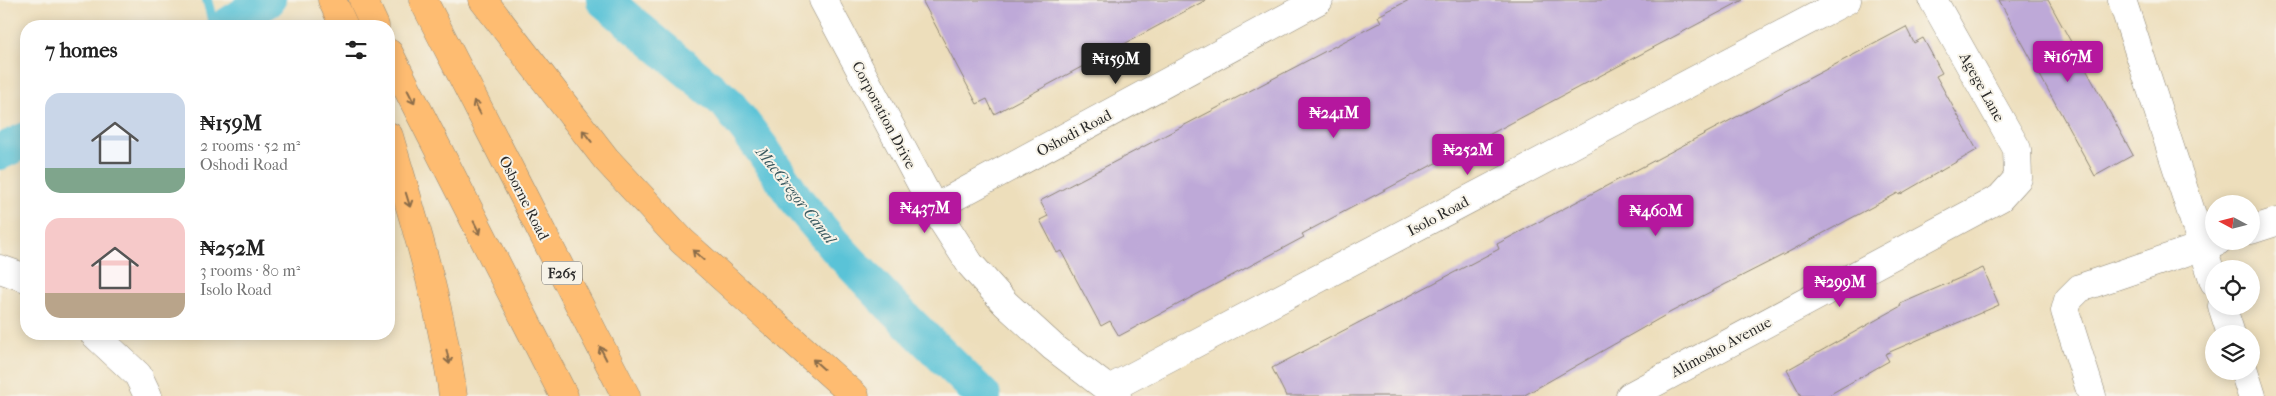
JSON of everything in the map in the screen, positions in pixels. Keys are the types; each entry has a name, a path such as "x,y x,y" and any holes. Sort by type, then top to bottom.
{"main road":[{"path":"332,0 341,20"},
{"path":"363,0 372,20"},
{"name":"Osborne Road","path":"424,0 626,396"},
{"path":"483,0 606,159 682,241 855,396"},
{"path":"395,65 454,185 564,396"},
{"path":"395,156 418,235 449,362 454,396"}],"street":[{"name":"Corporation Drive","path":"823,0 934,208 970,264 1006,304 1053,347 1113,393"},
{"name":"Oshodi Road","path":"934,208 1319,0"},
{"name":"Isolo Road","path":"1113,393 1847,0"},
{"name":"Agege Lane","path":"1933,0 2017,149 2018,178"},
{"path":"2122,0 2205,230"},
{"name":"Alimosho Avenue","path":"1630,396 2000,198 2018,178"},
{"path":"2260,227 2276,222"},
{"path":"2092,396 2065,311 2068,300 2080,288 2205,246"},
{"path":"0,269 20,276"},
{"path":"100,340 138,376 148,396"},
{"path":"2247,380 2252,396"}],"building":[{"path":"922,0 1206,0 994,114 987,99 977,104"},
{"path":"1409,0 1743,0 1302,234 1304,237 1119,336 1110,321 1101,326 1061,251 1057,253 1040,220 1048,216 1040,201 1381,22 1378,16"},
{"path":"1999,0 2048,0 2133,155 2095,176"},
{"path":"1906,27 1914,43 1923,38 1942,73 1936,76 1977,150 1899,195 1898,193 1671,312 1523,396 1286,396 1272,368 1499,249 1497,244"},
{"path":"1983,268 1999,305 1885,354 1889,361 1827,396 1801,396 1787,370 1901,306 1900,304"}],"waterway":[{"path":"207,0 212,20"},
{"name":"MacGregor Canal","path":"236,20 268,0"},
{"name":"MacGregor Canal","path":"604,0 727,103 762,149 797,201 834,245 892,306 983,396"},
{"name":"MacGregor Canal","path":"0,152 20,143"}]}
